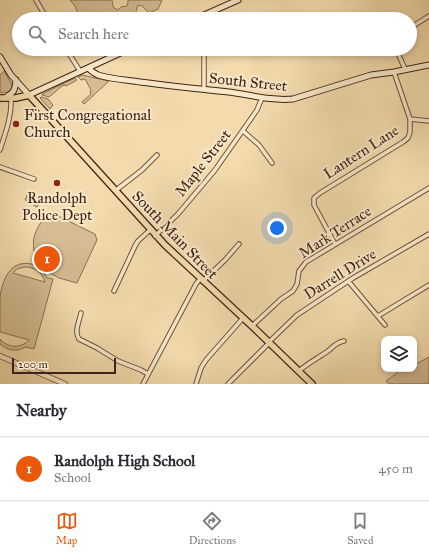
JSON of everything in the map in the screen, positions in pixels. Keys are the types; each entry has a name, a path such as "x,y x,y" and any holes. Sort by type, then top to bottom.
{"main road":[{"path":"214,12 238,0"},
{"path":"5,99 29,95 114,56"},
{"path":"0,57 8,71 29,95"},
{"name":"South Street","path":"88,68 96,74 105,77 204,90 232,92 277,100 293,98 372,75 429,65"},
{"path":"5,99 14,90 16,80"},
{"name":"South Main Street","path":"29,95 172,253 269,342 299,371 309,383"}],"street":[{"path":"36,0 43,12"},
{"path":"417,24 429,16"},
{"path":"70,56 80,71"},
{"path":"204,56 204,90"},
{"path":"399,56 405,69"},
{"name":"Lantern Lane","path":"335,244 313,201 320,193 408,138 410,132 410,119 394,72"},
{"name":"Maple Street","path":"156,236 176,216 209,178 243,131 262,98"},
{"path":"0,150 7,127 11,105 5,99"},
{"path":"410,119 429,120"},
{"path":"243,131 259,145 272,163"},
{"path":"115,191 142,170 157,155"},
{"path":"0,168 34,179"},
{"name":"Mark Terrace","path":"252,326 293,291 297,284 299,271 304,264 429,188"},
{"path":"114,291 134,246 150,230"},
{"name":"Darrell Drive","path":"228,384 297,316 349,282 429,234"},
{"path":"143,384 196,284 226,260 239,244"},
{"path":"349,282 386,324"},
{"path":"378,316 429,285"},
{"path":"81,313 76,332 79,340 118,361 148,374"},
{"path":"196,384 201,368 206,360 243,318"},
{"path":"299,371 337,343 344,341"},
{"path":"0,356 65,384"}],"shaded area":[{"path":"70,0 112,0 113,7 118,10 121,7 127,6 128,0 162,0 158,9 151,12 148,12 142,6 138,5 136,12 78,12"},
{"path":"4,71 12,87 9,91 0,92 0,75"},
{"path":"82,75 109,81 84,104 82,102 91,94 91,90 85,79 81,80 78,77"},
{"path":"75,78 77,80 66,86 62,86 49,97 42,95 42,94"},
{"path":"40,98 48,99 53,105 50,109"},
{"path":"28,193 41,200 37,207 25,200"},
{"path":"50,212 95,234 97,240 77,283 59,278 41,268 47,278 53,279 34,349 26,347 19,350 11,350 0,344 0,339 10,346 22,345 29,340 0,332 1,289 7,275 16,266 29,264 38,266 33,245 39,225","holes":["24,267 32,268 38,271 42,275 45,282 13,273 17,269"]},
{"path":"429,357 429,384 389,384 386,381 398,372 417,372 417,363"}],"place":[{"name":"First Congregational Church","path":"16,124"},
{"name":"Randolph Police Dept","path":"57,183"},
{"name":"Randolph High School","path":"47,259"}]}
